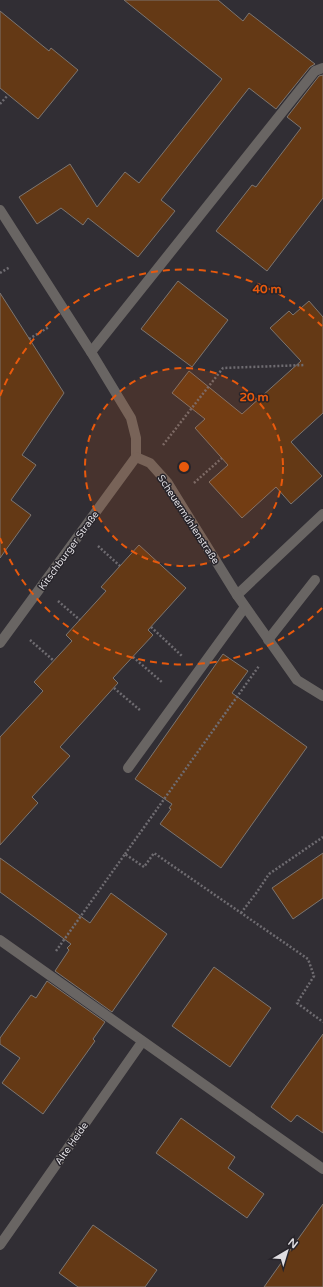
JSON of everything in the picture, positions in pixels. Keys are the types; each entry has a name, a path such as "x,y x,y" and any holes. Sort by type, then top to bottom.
{"street":[{"path":"91,352 315,71 323,68"},
{"path":"0,210 91,352 131,418 136,438 136,457"},
{"name":"Scheuermühlenstraße","path":"136,457 150,463 167,482 237,595 297,680 323,696"},
{"name":"Kitschburger Straße","path":"0,643 136,457"},
{"path":"237,595 323,514"},
{"path":"271,643 315,580"},
{"path":"128,768 245,607"},
{"path":"0,940 323,1169"},
{"name":"Alte Heide","path":"0,1245 142,1042"}],"path":[{"path":"0,104 8,95"},
{"path":"150,463 223,368 305,365"},
{"path":"177,498 222,458"},
{"path":"82,532 120,566"},
{"path":"41,587 80,620"},
{"path":"13,625 53,660"},
{"path":"151,627 198,671"},
{"path":"43,970 271,643"},
{"path":"133,657 179,698"},
{"path":"114,688 159,726"},
{"path":"241,913 257,892 268,874 323,837"},
{"path":"125,854 144,867 154,853 308,959 314,976 297,1003 323,1022"}],"building":[{"path":"124,0 218,0 243,21 249,13 315,64 310,67 276,109 249,88 161,200 175,211 138,257 88,218 83,225 61,208 37,224 19,197 70,164 97,207 125,172 139,183 222,79"},
{"path":"0,11 49,51 51,48 78,70 38,119 0,88"},
{"path":"323,75 323,198 267,271 216,231 252,185 256,187 301,128 287,117 319,76"},
{"path":"178,281 228,320 192,367 141,329"},
{"path":"0,293 64,393 22,455 36,465 11,500 31,515 0,558"},
{"path":"309,301 323,317 323,413 291,442 322,476 291,504 276,487 242,518 209,482 228,465 195,428 205,419 172,393 189,371 242,414 301,361 270,328 289,311 293,315"},
{"path":"139,545 186,588 148,630 153,635 113,678 118,683 60,747 70,756 32,797 38,803 0,845 0,737 43,691 34,682 72,641 66,635 106,591 101,587"},
{"path":"223,654 248,671 232,693 307,747 221,868 160,824 171,809 169,808 172,804 135,779"},
{"path":"323,853 323,898 293,919 272,888"},
{"path":"0,858 90,923 111,893 167,934 112,1012 55,971 69,950 67,948 71,944 0,892"},
{"path":"214,967 271,1008 230,1067 172,1026"},
{"path":"47,981 105,1022 93,1039 95,1041 43,1114 2,1083 20,1058 0,1044 0,1038 31,995 36,998"},
{"path":"323,1034 323,1133 297,1115 291,1122 271,1107"},
{"path":"181,1118 235,1157 228,1168 264,1194 247,1218 156,1153"},
{"path":"323,1204 323,1287 264,1287"},
{"path":"93,1225 157,1270 145,1287 78,1287 59,1273"}]}
